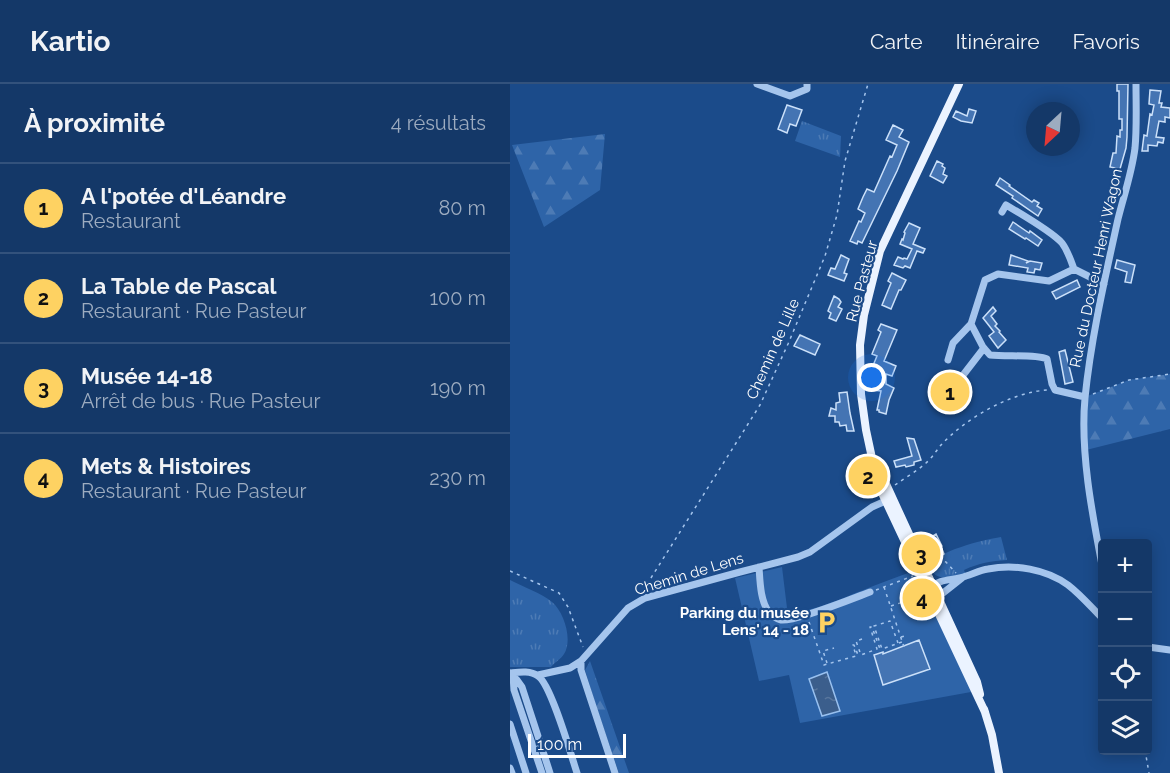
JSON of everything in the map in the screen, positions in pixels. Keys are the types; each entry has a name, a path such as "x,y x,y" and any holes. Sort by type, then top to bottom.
{"main road":[{"name":"Rue Pasteur","path":"960,84 880,251 864,315 860,345 861,394 874,472 977,682 992,735 999,773"}],"street":[{"path":"757,84 790,96 807,89 807,84"},
{"name":"Rue du Docteur Henri Wagon","path":"1098,541 1089,488 1085,397 1104,284 1135,149 1136,84"},
{"path":"1002,212 1006,205 1056,239 1070,258 1074,269 1104,284"},
{"path":"948,360 953,343 971,324 985,280 998,274 1049,282 1074,269"},
{"path":"971,324 990,355 1041,356 1047,359 1055,390 1085,397"},
{"path":"951,392 984,348"},
{"name":"Chemin de Lens","path":"581,661 628,609 645,598 791,560 810,552 872,507 889,499"},
{"path":"759,567 766,608 772,616 780,620 788,620 821,610 870,592"},
{"path":"932,592 942,581 987,569 1007,567 1041,572 1062,581 1078,593 1098,614"},
{"path":"932,592 948,589 961,576"},
{"path":"1152,648 1170,650"},
{"path":"511,674 526,672 538,675 570,668 581,661"},
{"path":"581,661 581,670 615,773"},
{"path":"511,674 512,688 542,773"},
{"path":"511,674 522,687 550,773"},
{"path":"538,675 548,688 577,773"},
{"path":"510,724 526,773"},
{"path":"510,768 512,773"}],"path":[{"name":"Chemin de Lille","path":"645,598 644,589 760,405 788,344 828,246 837,215 845,160 868,84"},
{"path":"1085,397 1129,380 1170,374"},
{"path":"892,487 925,464 958,430 987,409 1032,392 1055,390"},
{"path":"870,592 942,561 961,576"},
{"path":"510,571 559,593 588,654"},
{"path":"884,587 905,650"},
{"path":"890,606 906,601"},
{"path":"808,619 824,665 856,656 853,645 858,655 877,649 870,627 882,649"},
{"path":"880,620 881,624"},
{"path":"882,649 874,626 890,621 898,643"},
{"path":"900,637 908,635"},
{"path":"861,654 856,641 862,639"},
{"path":"882,649 902,642"},
{"path":"827,664 823,651 834,648"},
{"path":"1146,755 1149,773"}],"green space":[{"path":"802,121 841,136 840,157 795,141"},
{"path":"605,134 600,190 544,227 512,145"},
{"path":"1170,374 1170,429 1086,450 1085,397 1129,380"},
{"path":"1001,537 1007,560 980,564 964,570 965,573 944,578 931,572 927,567 932,561 950,551"},
{"path":"782,567 787,608 790,612 826,604 914,571 971,692 800,723 789,675 759,681 735,578"},
{"path":"510,580 548,599 560,612 566,626 567,648 563,656 551,667 510,667"},
{"path":"590,661 629,773 619,773 585,670"}],"water":[{"path":"827,672 840,711 822,716 809,679"}],"building":[{"path":"1117,84 1128,84 1126,148 1120,169 1110,167 1113,153 1116,153 1117,136 1120,137 1120,130 1122,130"},
{"path":"1150,90 1161,91 1159,103 1162,103 1161,107 1170,108 1170,118 1165,117 1165,122 1159,121 1156,137 1164,138 1163,143 1158,142 1157,146 1148,145 1148,151 1142,151 1144,135 1147,136 1150,114 1152,115 1154,105 1149,104"},
{"path":"787,105 802,110 796,126 790,124 787,133 778,129"},
{"path":"969,109 976,111 972,123 953,117 956,111 967,116"},
{"path":"893,125 903,130 899,137 909,142 862,243 858,241 857,244 850,241 865,213 858,209 867,189 874,192 897,145 886,140"},
{"path":"937,161 945,168 943,174 947,176 943,183 930,176"},
{"path":"1000,178 1032,202 1034,200 1039,203 1037,206 1042,209 1038,216 996,185"},
{"path":"1013,222 1042,240 1038,246 1009,229"},
{"path":"909,223 920,228 913,244 925,249 923,253 917,251 910,268 905,266 903,268 894,265 898,257 907,259 912,249 900,244"},
{"path":"841,255 849,259 844,281 828,275 831,268 835,269"},
{"path":"1011,255 1028,261 1026,263 1030,261 1042,263 1040,270 1035,269 1034,273 1027,272 1028,268 1009,265"},
{"path":"1117,260 1135,265 1131,283 1125,282 1127,272 1115,268"},
{"path":"892,273 906,280 891,309 882,305 891,283 888,281"},
{"path":"1077,280 1080,287 1056,299 1052,292"},
{"path":"834,296 841,302 838,307 842,309 836,321 829,318 831,313 828,311"},
{"path":"993,307 996,311 991,316 997,324 995,326 1006,340 998,348 989,336 994,332 983,318"},
{"path":"881,324 897,330 884,361 896,366 892,376 886,374 886,384 894,388 886,414 877,410 881,391 873,390 875,369 872,368 877,356 872,354 881,332 878,330"},
{"path":"800,335 820,344 815,355 794,346"},
{"path":"1065,350 1073,382 1065,384 1059,352"},
{"path":"847,392 854,431 847,431 846,425 840,426 839,422 835,422 835,416 829,416 831,408 836,410 836,403 840,402 839,393"},
{"path":"907,438 914,439 921,460 914,462 914,465 896,467 894,461 912,456"},
{"path":"936,534 944,554 931,561 928,560 924,551 935,545 931,537"},
{"path":"916,585 925,599 923,600 925,605 915,609 906,589"},
{"path":"919,640 930,669 883,685 874,655 883,652 883,654"}],"place":[{"name":"A l'potée d'Léandre","path":"950,392"},
{"name":"La Table de Pascal","path":"868,476"},
{"name":"Musée 14-18","path":"921,554"},
{"name":"Mets & Histoires","path":"922,598"},
{"name":"Parking du musée Lens' 14 - 18","path":"827,622"}]}
